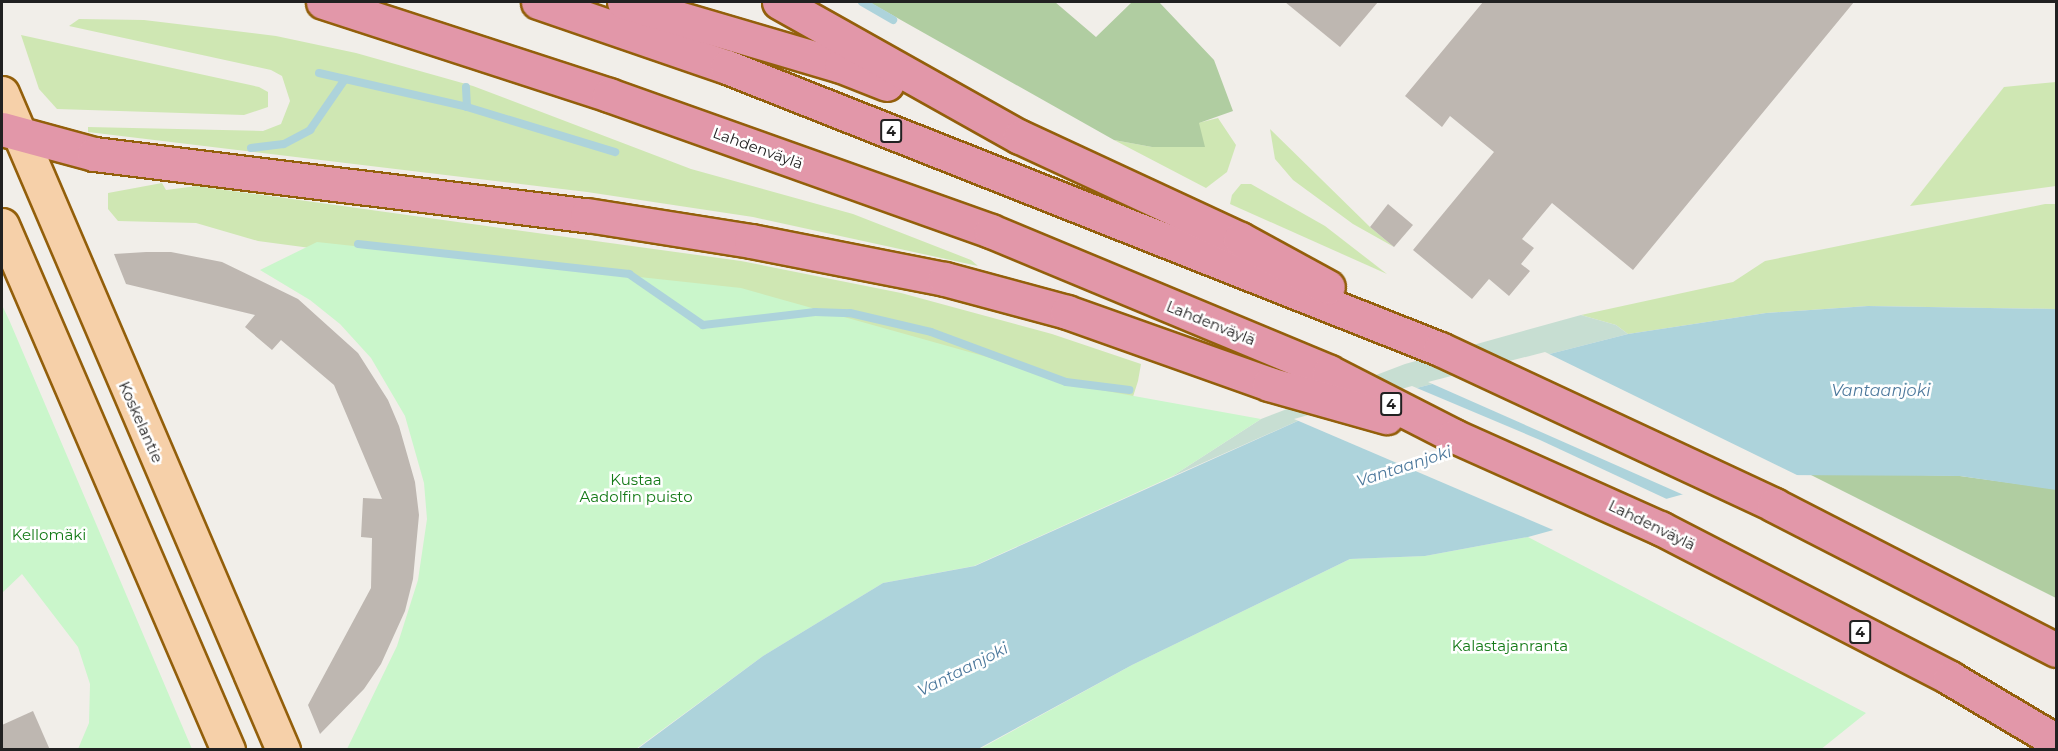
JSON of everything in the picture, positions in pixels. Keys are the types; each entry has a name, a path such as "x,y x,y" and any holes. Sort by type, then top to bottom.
{"highway":[{"name":"Lahdenväylä","path":"323,2 521,67 991,231 1329,372 1454,436 1660,528 1950,678 2056,741"},
{"name":"4","path":"538,2 759,80 1440,349 1774,505 2056,650"},
{"path":"624,2 841,66 1020,137 1240,239 1440,349"},
{"path":"779,2 1020,137"},
{"path":"11,133 94,154 587,215 751,241 945,279 1067,312 1269,384 1454,436"}],"main road":[{"name":"Koskelantie","path":"2,93 11,133 69,257 283,750"},
{"path":"2,225 228,750"}],"green space":[{"path":"869,2 1055,2 1096,37 1132,2 1159,2 1214,60 1233,111 1199,123 1205,147 1152,147 1114,140"},
{"path":"79,19 144,20 276,36 356,53 473,86 691,169 853,214 971,260 978,266 753,217 587,192 88,132 88,127 263,131 281,124 290,101 282,76 271,70 69,26"},
{"path":"21,35 259,87 268,92 268,107 244,115 57,109 39,89"},
{"path":"2056,82 2056,186 1910,206 2004,87"},
{"path":"1218,118 1236,145 1227,172 1206,188 1114,140 1152,147 1204,147 1198,123"},
{"path":"1270,129 1370,227 1394,247 1353,224 1293,180 1275,159"},
{"path":"162,183 166,190 197,186 741,261 901,293 1052,334 1141,364 1138,381 1131,403 408,261 258,241 196,223 118,221 108,209 108,193"},
{"path":"1241,184 1251,184 1325,226 1387,274 1230,204 1232,195"},
{"path":"2045,204 2056,204 2056,309 1868,306 1766,313 1628,334 1616,325 1581,315 1733,282 1765,261"},
{"name":"Kustaa Aadolfin puisto","path":"317,242 741,288 987,357 1062,383 1261,419 1171,477 974,566 883,583 763,656 636,749 347,749 397,646 418,580 427,519 424,483 405,416 371,358 340,324 310,300 260,270"},
{"name":"Kellomäki","path":"2,305 192,749 78,749 89,723 90,684 78,647 22,574 2,593"},
{"path":"1581,315 1616,325 1628,334 1311,415 1171,477 1261,419 1405,364"},
{"path":"1805,472 1960,476 2056,489 2056,598"},
{"name":"Kalastajanranta","path":"1528,537 1866,713 1820,750 978,750 1132,665 1350,559 1425,556"}],"water":[{"name":"Vantaanjoki","path":"1868,306 2056,309 2056,490 1960,476 1753,475 1528,537 1425,556 1350,559 1132,665 978,749 636,750 763,656 883,583 975,566 1311,415 1628,334 1766,313"}],"pier":[{"path":"1545,352 1799,476 1754,478 1686,496 1428,382"},
{"path":"1412,386 1540,440 1671,501 1558,532 1294,419"}],"building":[{"path":"1285,2 1378,2 1340,47"},
{"path":"1483,2 1854,2 1633,270 1552,203 1522,239 1534,248 1521,264 1530,271 1509,296 1489,279 1472,299 1413,250 1494,152 1450,116 1442,127 1405,96"},
{"path":"1388,204 1413,225 1394,247 1370,227"},
{"path":"171,252 222,262 298,299 358,353 388,400 399,426 415,482 419,515 413,579 405,611 381,664 364,689 320,734 308,705 371,588 372,538 361,537 363,498 382,499 334,385 281,340 272,350 245,327 255,315 126,284 114,254"},
{"path":"33,711 50,750 2,750 2,725"}],"waterway":[{"path":"862,2 893,20"},
{"path":"319,73 467,107 466,87"},
{"path":"251,148 284,144 310,130 345,79"},
{"path":"467,107 615,152"},
{"path":"358,244 629,274 703,325 815,312 850,313 931,332 1066,382 1129,390"}]}
